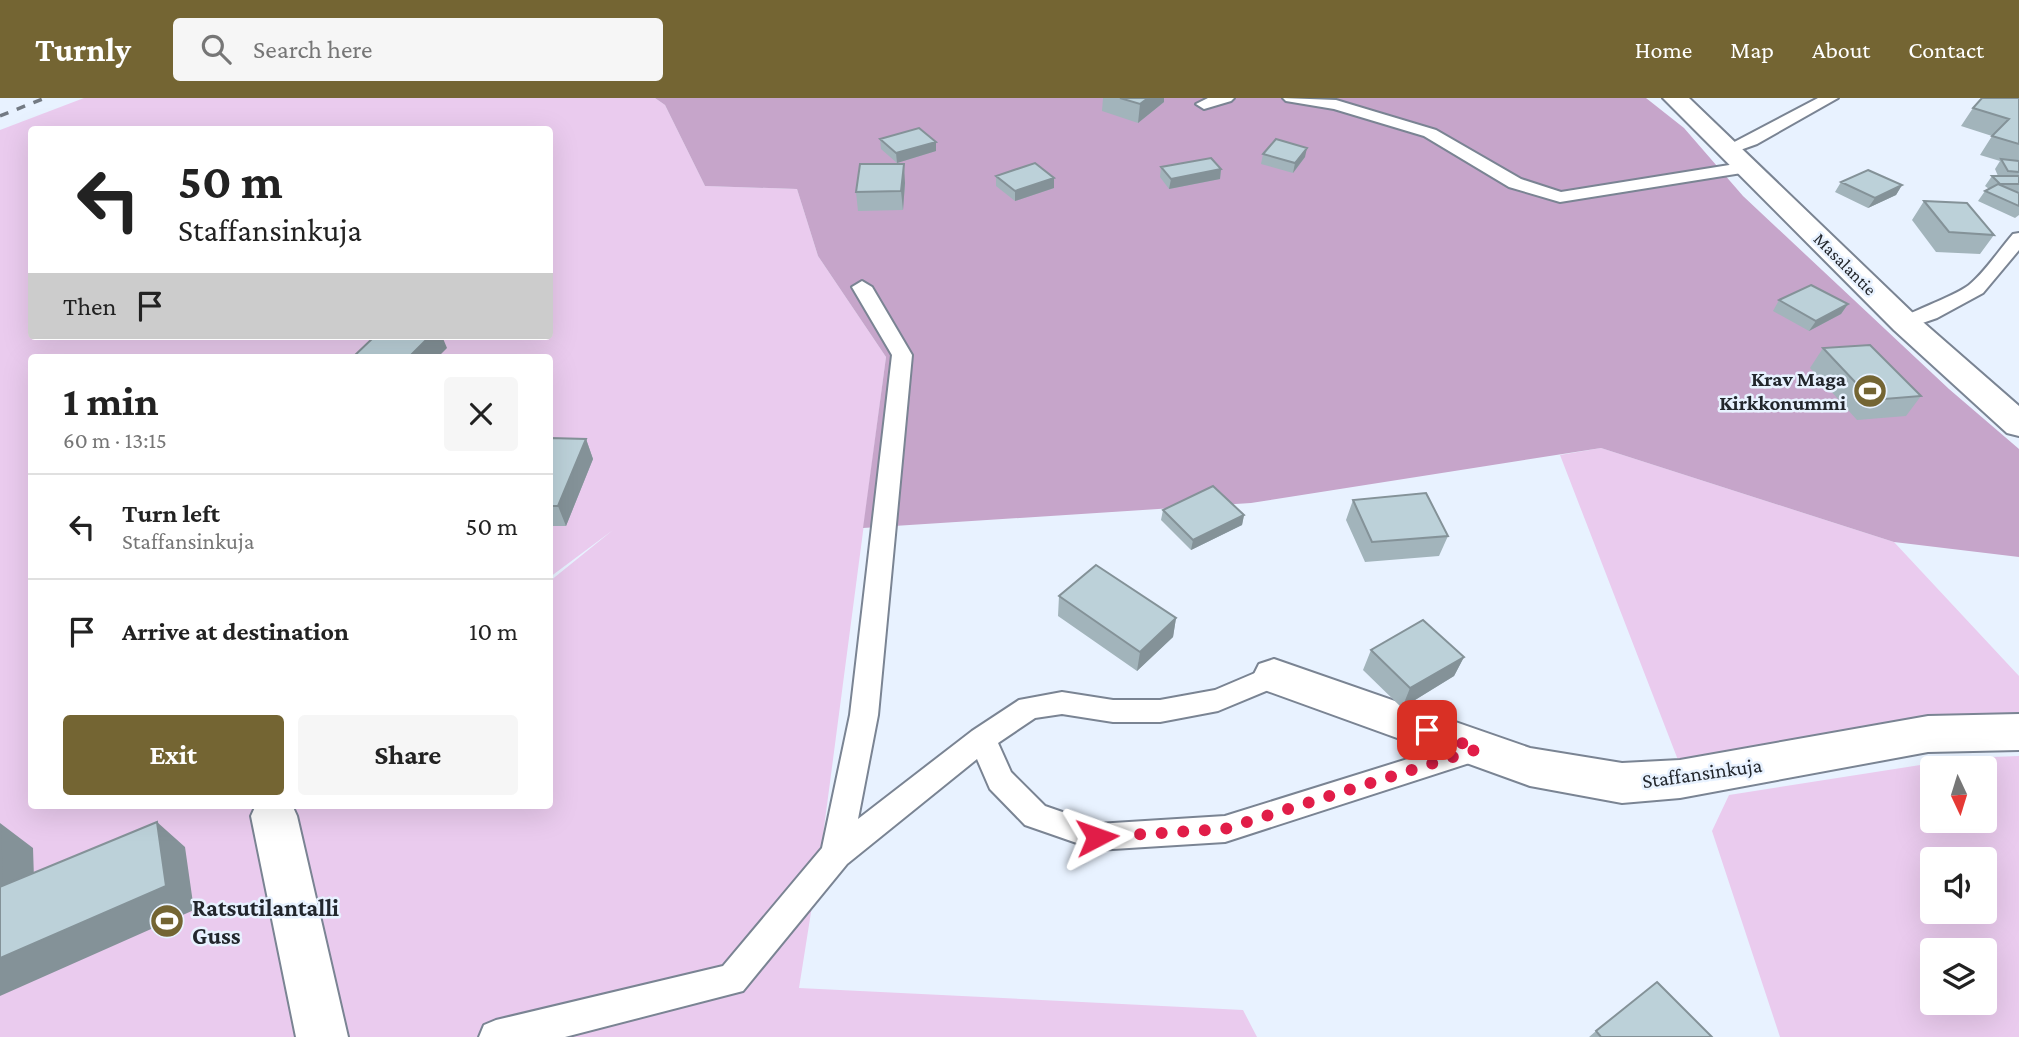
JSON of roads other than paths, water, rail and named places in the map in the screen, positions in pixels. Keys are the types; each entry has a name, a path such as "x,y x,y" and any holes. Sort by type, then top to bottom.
{"street":[{"name":"Masalantie","path":"1675,98 1905,323 2019,425"},
{"name":"Staffansinkuja","path":"1274,676 1530,767 1622,783 1680,779 1928,734 2019,732"},
{"path":"274,816 322,1037"}],"lane":[{"path":"1204,104 1226,98"},
{"path":"1291,98 1336,105 1430,133 1515,183 1560,197 1739,158 1830,98"},
{"path":"1905,323 1930,314 1976,289 2019,238"},
{"path":"835,854 864,715 902,355 862,287"},
{"path":"496,1037 732,980 835,854 982,739 1029,708 1062,703 1113,711 1160,711 1218,700 1274,676"},
{"path":"982,739 1000,780 1035,816 1097,837 1225,829 1478,749"}],"railway":[{"path":"0,116 45,98"}],"place":[{"name":"Krav Maga Kirkkonummi","path":"1870,391"},
{"name":"Ratsutilantalli Guss","path":"167,921"}]}
